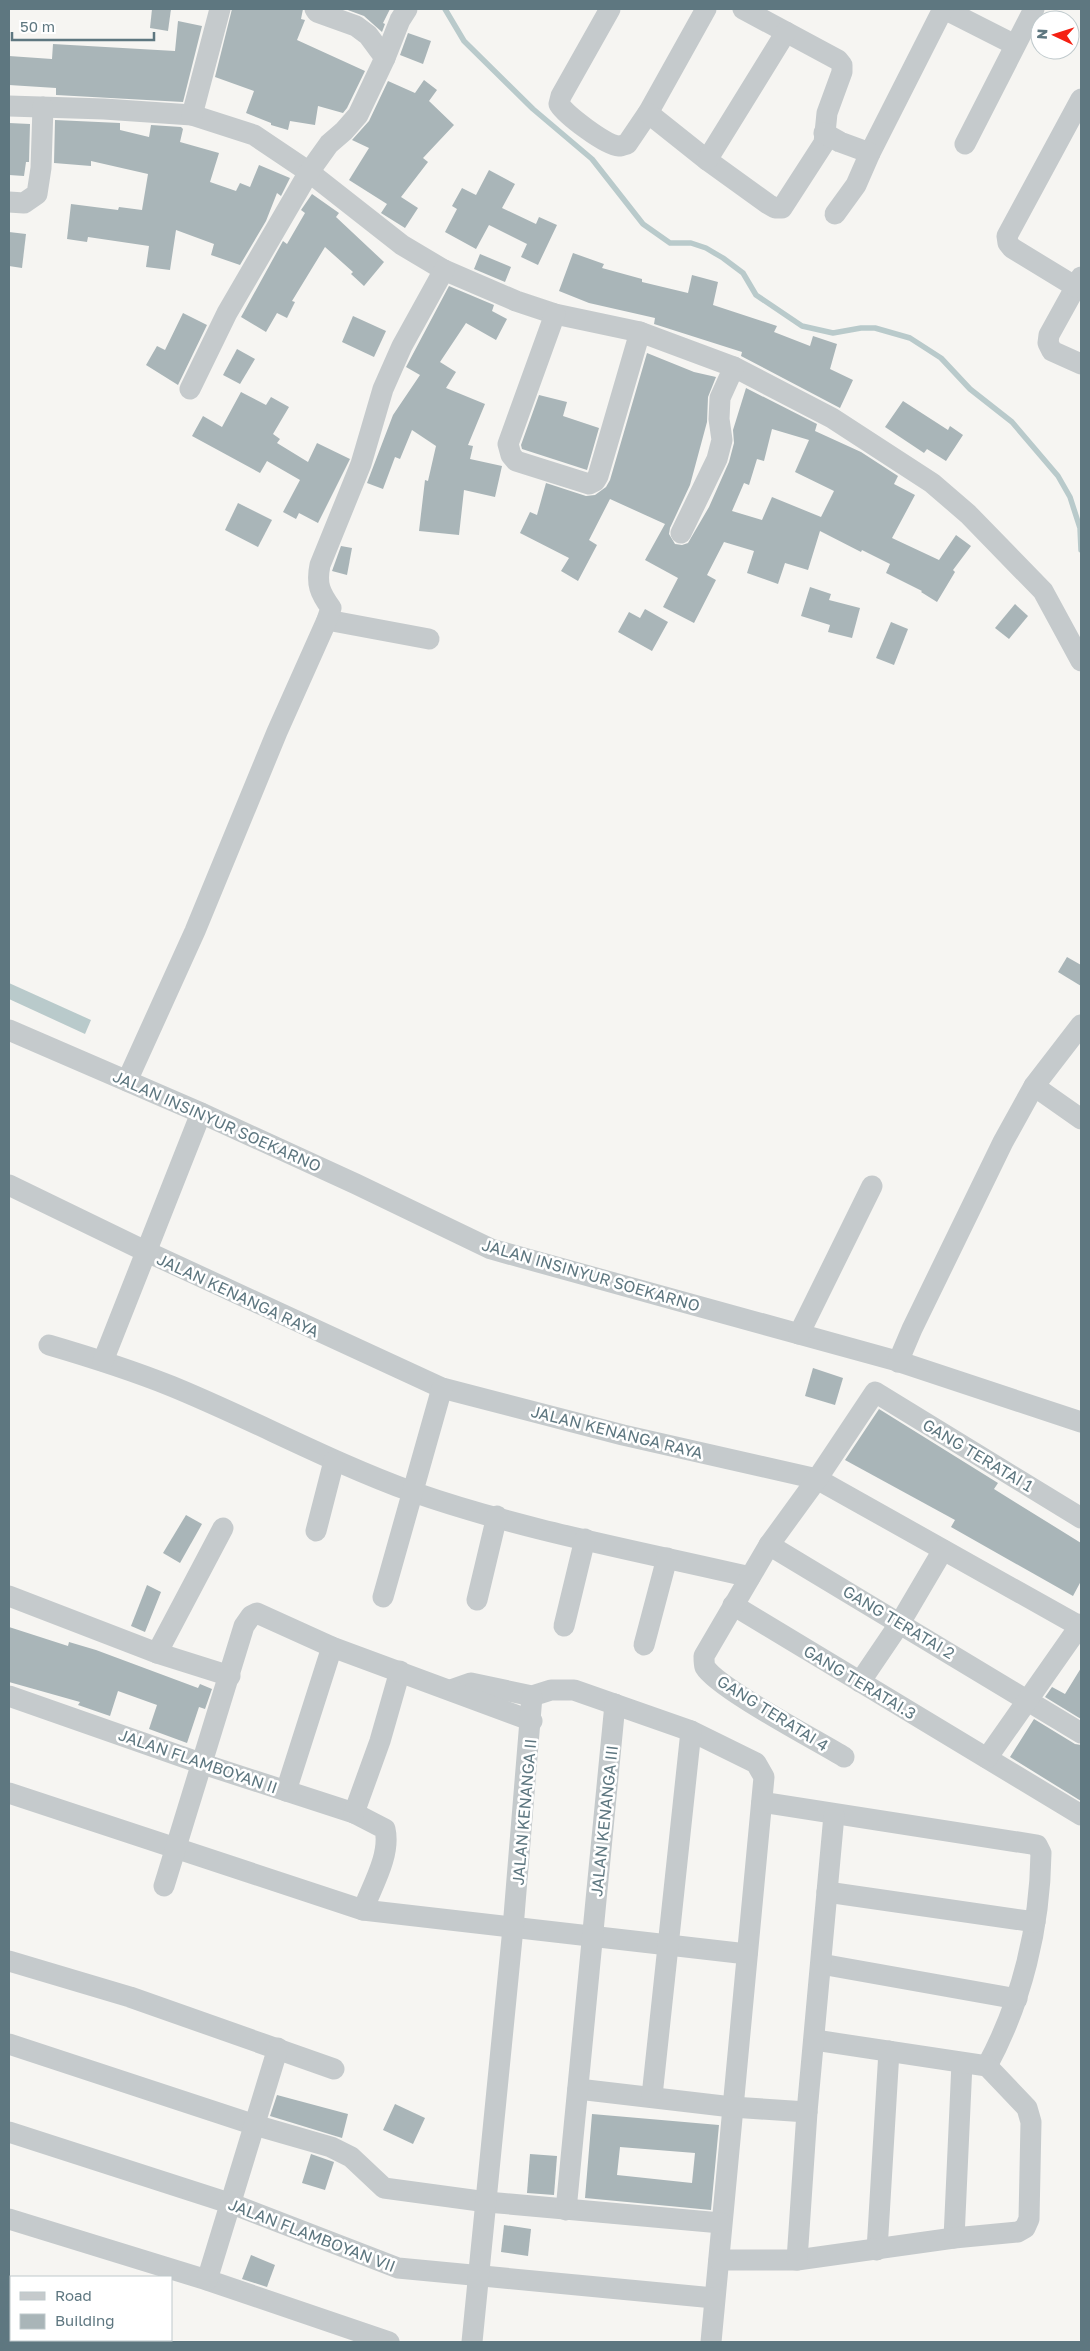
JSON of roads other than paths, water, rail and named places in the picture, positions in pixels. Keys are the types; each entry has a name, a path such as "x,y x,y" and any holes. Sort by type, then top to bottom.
{"street":[{"path":"192,115 220,9"},
{"path":"316,9 317,12 356,26 368,35 385,58"},
{"path":"190,389 227,314 310,172 329,144 358,115 385,58 400,20 407,9"},
{"path":"610,9 561,96 559,104 564,112 608,142 619,146 627,144 648,113 706,9"},
{"path":"648,113 707,160 768,204 775,208 782,208 824,143 827,114 842,72 842,65 838,60 743,9"},
{"path":"834,214 856,185 870,153 943,9 1015,44"},
{"path":"965,144 1034,9"},
{"path":"707,160 786,32"},
{"path":"1081,99 1008,236 1008,243 1012,248 1079,282 1049,335 1048,343 1052,351 1081,364"},
{"path":"9,106 43,106 192,115 254,135 310,172 402,245 444,270 555,314 640,332 734,367 832,418 932,483 968,514 1043,591 1081,661"},
{"path":"9,202 24,203 37,194 42,168 43,106"},
{"path":"824,133 840,142 870,153"},
{"path":"127,1081 195,932 276,732 327,620 331,608 320,592 318,580 320,565 361,464 383,389 402,346 444,270"},
{"path":"555,314 508,444 511,455 516,461 589,484 595,481 598,476 640,332"},
{"path":"681,533 717,459 722,440 718,419 720,398 734,367"},
{"path":"327,620 430,639"},
{"path":"905,1346 1003,1142 1034,1086 1081,1025"},
{"name":"JALAN INSINYUR SOEKARNO","path":"9,1030 201,1113 356,1184 491,1249 799,1334 905,1346 1081,1422"},
{"path":"1034,1086 1081,1119"},
{"path":"103,1361 201,1113"},
{"name":"JALAN KENANGA RAYA","path":"9,1185 145,1251 442,1388 623,1435 817,1479 1081,1626"},
{"path":"799,1334 872,1186"},
{"path":"49,1345 103,1361 172,1387 334,1461 414,1492 585,1539 750,1577"},
{"path":"383,1597 442,1388"},
{"name":"GANG TERATAI 1","path":"817,1479 875,1392 1081,1518"},
{"path":"316,1531 334,1461"},
{"path":"733,1605 769,1545 817,1479"},
{"path":"478,1600 497,1516"},
{"path":"157,1653 223,1528"},
{"path":"564,1626 585,1539"},
{"name":"GANG TERATAI 2","path":"769,1545 1081,1733"},
{"path":"860,1682 900,1623 943,1550"},
{"path":"644,1645 667,1558"},
{"path":"9,1596 157,1653 230,1676"},
{"name":"GANG TERATAI 4","path":"733,1605 704,1656 704,1666 738,1694 844,1757"},
{"name":"GANG TERATAI.3","path":"733,1605 1081,1815"},
{"path":"164,1886 244,1626 251,1616 257,1613 332,1647 400,1670 532,1721"},
{"path":"987,1758 1081,1626"},
{"path":"286,1791 332,1647"},
{"path":"354,1813 380,1741 400,1670"},
{"path":"451,1690 471,1683 532,1696 561,1689 574,1690 691,1731 756,1763 764,1777 711,2342"},
{"name":"JALAN FLAMBOYAN II","path":"9,1696 203,1764 354,1813 385,1829 387,1839 385,1850 363,1910"},
{"name":"JALAN KENANGA II","path":"472,2342 513,1928 532,1721 532,1696"},
{"name":"JALAN KENANGA III","path":"566,2210 615,1704"},
{"path":"652,2096 691,1731"},
{"path":"9,1793 363,1910 592,1938 746,1954"},
{"path":"762,1802 834,1815 1037,1845 1041,1853 1041,1866 1035,1922 1017,1998 1000,2043 987,2066"},
{"path":"797,2260 807,2112 834,1815"},
{"path":"827,1892 1035,1922"},
{"path":"9,1961 130,1997 334,2069"},
{"path":"821,1964 1017,1998"},
{"path":"719,2260 797,2260 954,2238 1018,2232 1025,2228 1029,2219 1031,2122 1027,2108 987,2066 962,2064 815,2040"},
{"path":"9,2044 255,2125 331,2147 350,2157 384,2188 487,2202 721,2223"},
{"path":"207,2280 232,2204 278,2048"},
{"path":"877,2250 889,2051"},
{"path":"954,2238 962,2064"},
{"path":"578,2089 652,2096 732,2107 807,2112"},
{"name":"JALAN FLAMBOYAN VII","path":"9,2132 232,2204 398,2268 714,2298"},
{"path":"9,2219 207,2280 389,2342"}],"waterway":[{"path":"445,9 464,41 533,109 592,159 643,224 670,243 691,243 706,248 723,258 743,273 756,295 802,326 833,333 861,328 875,328 910,338 941,358 970,389 1012,422 1058,476 1070,497 1080,528 1081,550"}]}
